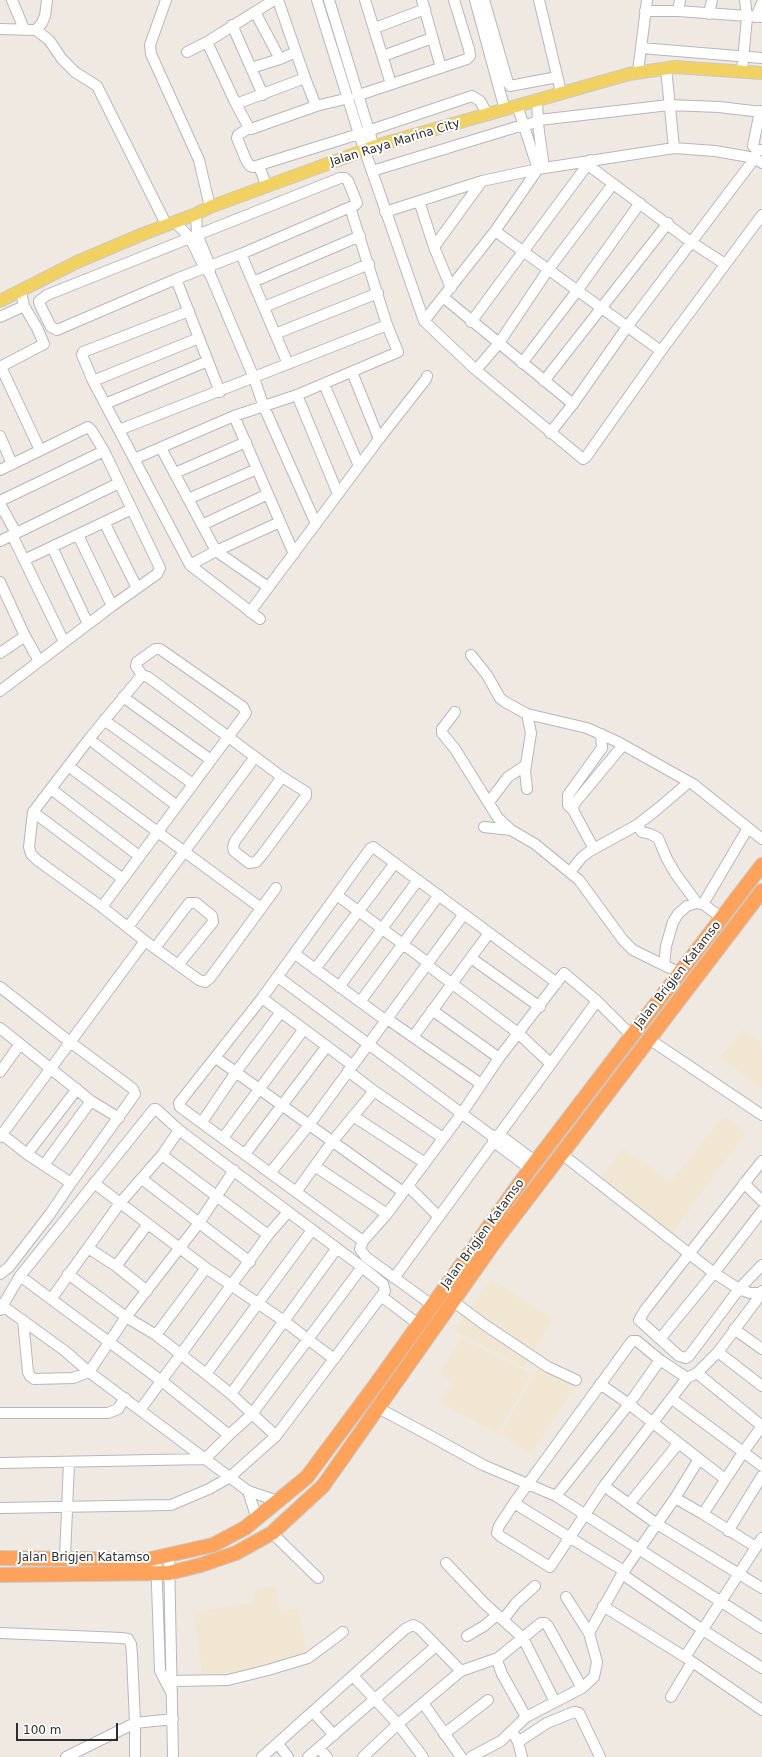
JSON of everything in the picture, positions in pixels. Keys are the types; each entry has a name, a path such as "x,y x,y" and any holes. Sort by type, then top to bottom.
{"highway":[{"name":"Jalan Brigjen Katamso","path":"0,1558 146,1560 213,1545 245,1528 306,1477 371,1391 533,1165 762,865"},
{"name":"Jalan Brigjen Katamso","path":"0,1575 163,1573 201,1565 236,1553 272,1533 323,1486 454,1302 496,1240 563,1155 762,890"}],"main road":[{"name":"Jalan Raya Marina City","path":"0,301 77,262 171,223 369,148 488,115 561,92 638,72 666,68 762,73"}],"street":[{"path":"12,0 24,29"},
{"path":"36,30 42,23 45,16 47,0"},
{"path":"166,0 150,45 151,54 199,160 210,207"},
{"path":"187,52 207,42 274,0"},
{"path":"278,0 304,78 316,106"},
{"path":"317,0 354,97"},
{"path":"329,0 369,148 372,171 385,212 426,323 476,370 579,457 584,459 661,351 762,215"},
{"path":"454,0 470,56 462,61 354,97 316,106 251,129 249,128 238,135 238,143 250,166 259,166 364,133 472,96 480,101 488,115"},
{"path":"475,0 505,110"},
{"path":"484,0 510,86 557,77"},
{"path":"539,0 561,92"},
{"path":"638,72 647,0"},
{"path":"678,11 680,0"},
{"path":"709,14 712,0"},
{"path":"745,0 755,17"},
{"path":"368,1 391,84"},
{"path":"742,71 743,56 755,17 762,3"},
{"path":"375,28 423,5 441,68"},
{"path":"645,11 678,11 755,17"},
{"path":"255,12 280,59"},
{"path":"232,25 263,95"},
{"path":"0,29 36,30 49,40 62,59 75,72 97,86 171,223 194,236"},
{"path":"383,56 432,38"},
{"path":"207,42 249,128"},
{"path":"641,48 762,58"},
{"path":"251,68 280,59 296,52"},
{"path":"666,68 674,148"},
{"path":"236,104 263,95 304,78"},
{"path":"426,323 443,297 495,231 541,168 537,99"},
{"path":"517,105 523,125 541,168"},
{"path":"372,171 539,120 669,105 719,107 761,112 752,146 757,150 760,157"},
{"path":"385,212 482,181 541,168 590,163 674,148 715,151 760,157"},
{"path":"550,433 573,404 627,327 691,242 760,157"},
{"path":"590,163 613,184 668,223 691,242 725,264"},
{"path":"471,322 590,163"},
{"path":"259,166 268,187"},
{"path":"340,178 345,178 348,181 357,203 350,208 241,254 208,270 176,279 57,330 51,327 39,301 47,295 194,236 340,178"},
{"path":"434,247 482,181"},
{"path":"476,370 499,343 548,270 613,184"},
{"path":"419,201 434,247 451,288"},
{"path":"522,363 577,291 640,203"},
{"path":"134,459 234,416 297,395 398,352 387,325 369,264 350,208"},
{"path":"196,214 194,236 254,378 264,407 316,524"},
{"path":"544,381 668,223"},
{"path":"495,231 661,351"},
{"path":"253,282 360,236"},
{"path":"241,254 288,364"},
{"path":"264,307 369,264"},
{"path":"176,279 220,392"},
{"path":"20,292 24,306 37,328 44,344 1,367 40,450"},
{"path":"275,334 378,293"},
{"path":"443,297 471,322 573,404"},
{"path":"0,317 24,306"},
{"path":"189,311 83,352 82,358 190,565 260,619"},
{"path":"120,430 220,392 387,325"},
{"path":"93,381 199,338"},
{"path":"105,404 208,361"},
{"path":"352,372 379,439"},
{"path":"250,612 427,376"},
{"path":"324,384 359,466"},
{"path":"297,395 338,494"},
{"path":"234,416 294,554"},
{"path":"0,470 88,427 104,451 160,568 157,574 112,606 0,691"},
{"path":"0,436 12,464"},
{"path":"175,473 246,442"},
{"path":"161,448 216,550 268,588"},
{"path":"64,642 24,560 0,502 104,451"},
{"path":"188,499 257,469"},
{"path":"0,541 120,483"},
{"path":"202,525 268,494"},
{"path":"24,560 132,509"},
{"path":"104,522 137,588"},
{"path":"190,565 216,550 280,522"},
{"path":"78,534 112,606"},
{"path":"52,547 88,624"},
{"path":"0,582 25,636 39,661"},
{"path":"0,653 25,636"},
{"path":"102,907 157,831 177,806 193,784 229,736 246,713 243,707 160,649 155,649 136,662 136,666 142,675 148,677 229,736 282,777 306,792 306,796 262,855 256,862 249,863 234,851 233,847 235,841 282,777"},
{"path":"471,655 487,675 500,698 527,714 587,728 624,745 689,782 762,839"},
{"path":"142,675 104,720 33,812 29,847 30,854 145,941 205,982 210,978 276,888"},
{"path":"123,697 211,760"},
{"path":"455,712 441,731 455,749 498,818 511,830 535,844 579,880 622,940 634,950 680,973"},
{"path":"526,789 526,765 531,732 527,714"},
{"path":"104,720 193,784"},
{"path":"594,849 573,810 568,805 568,795 602,748 601,734"},
{"path":"89,739 177,806"},
{"path":"573,810 574,804 624,745"},
{"path":"128,927 255,757"},
{"path":"489,802 508,777 526,765"},
{"path":"68,766 157,831 184,853 261,908"},
{"path":"570,872 582,857 637,825 660,808 689,782"},
{"path":"51,789 140,856"},
{"path":"33,812 123,879"},
{"path":"637,825 642,832 658,838 675,873 700,903 722,918"},
{"path":"484,827 511,830"},
{"path":"664,965 666,946 673,922 678,914 687,906 700,903 748,828"},
{"path":"363,1241 180,1107 180,1103 278,977 338,896 370,849 373,847 377,849 557,983"},
{"path":"315,969 395,863"},
{"path":"339,987 418,880"},
{"path":"360,1002 439,895"},
{"path":"338,896 403,944 451,984 518,1033 550,1063"},
{"path":"155,948 185,907 189,903 196,903 212,916 213,922 178,965"},
{"path":"270,1173 309,1125 426,963 464,914"},
{"path":"413,1037 489,933"},
{"path":"71,1183 1,1135 145,941"},
{"path":"295,954 360,1002 482,1084"},
{"path":"471,958 540,1007"},
{"path":"432,1305 394,1278 361,1252 360,1249 363,1241 387,1214 462,1113 499,1058 565,973 597,1001 632,1036"},
{"path":"278,977 533,1165"},
{"path":"0,987 134,1091 135,1094 32,1239 9,1268 0,1274"},
{"path":"262,998 327,1046 374,1091 443,1138"},
{"path":"394,1278 495,1138 597,1001"},
{"path":"432,1010 499,1058"},
{"path":"202,1122 236,1072 281,1012"},
{"path":"0,1028 92,1101 119,1118"},
{"path":"223,1138 304,1029"},
{"path":"649,1040 762,1115"},
{"path":"0,1072 20,1044"},
{"path":"245,1154 327,1046"},
{"path":"216,1058 332,1142 406,1189 439,1217"},
{"path":"27,1154 77,1089"},
{"path":"296,1192 316,1167 332,1142 374,1091"},
{"path":"44,1165 92,1101"},
{"path":"0,1508 172,1505 209,1489 230,1477 276,1436 385,1291 383,1284 362,1267 179,1130 156,1110 152,1110 20,1276 1,1307 24,1320 65,1351 89,1372 125,1398 140,1410 230,1477 248,1491 278,1501"},
{"path":"353,1116 425,1163"},
{"path":"52,1298 120,1203 162,1155 179,1130"},
{"path":"162,1155 268,1235"},
{"path":"563,1155 714,1273 740,1289 759,1296 718,1352 697,1372 687,1378 604,1486 550,1567 497,1533 499,1526 528,1483 634,1340 687,1378"},
{"path":"762,1161 639,1319 641,1323 678,1356 686,1358 740,1289 762,1265"},
{"path":"316,1167 387,1214"},
{"path":"24,1320 28,1372 30,1376 34,1379 73,1378 89,1372 126,1317 180,1248 217,1197 234,1170"},
{"path":"142,1179 250,1262"},
{"path":"94,1183 206,1268 284,1320 334,1359"},
{"path":"744,1183 762,1201"},
{"path":"660,1339 762,1211"},
{"path":"140,1410 163,1382 180,1354 233,1285 268,1235 288,1212"},
{"path":"116,1266 148,1224"},
{"path":"206,1374 312,1230"},
{"path":"88,1248 116,1266 147,1291"},
{"path":"231,1394 337,1248"},
{"path":"0,1463 206,1459 252,1414 309,1340 362,1267"},
{"path":"156,1335 206,1268"},
{"path":"68,1274 126,1317 156,1335 231,1394 276,1436"},
{"path":"20,1276 52,1298 109,1343 163,1382 229,1435"},
{"path":"381,1296 418,1324"},
{"path":"454,1302 485,1325 548,1367 576,1380"},
{"path":"734,1329 762,1349"},
{"path":"718,1352 762,1386"},
{"path":"556,1496 628,1404 660,1360"},
{"path":"697,1372 762,1426 725,1479 703,1514"},
{"path":"600,1384 725,1479"},
{"path":"0,1413 108,1413 118,1409 125,1398"},
{"path":"672,1399 744,1451 762,1466"},
{"path":"378,1408 483,1465 556,1496 762,1628"},
{"path":"629,1504 678,1444"},
{"path":"589,1633 623,1573 675,1498 699,1459"},
{"path":"65,1558 69,1462"},
{"path":"728,1531 762,1476"},
{"path":"604,1486 656,1524 762,1588"},
{"path":"248,1491 257,1519"},
{"path":"675,1498 756,1548"},
{"path":"514,1503 569,1537 623,1573 703,1630 762,1668"},
{"path":"272,1533 318,1578"},
{"path":"671,1697 703,1630 762,1538"},
{"path":"162,1556 169,1627 173,1696 173,1757"},
{"path":"446,1563 484,1603 523,1638 555,1702"},
{"path":"163,1573 160,1671 173,1696"},
{"path":"466,1636 500,1617 535,1586"},
{"path":"471,1757 502,1741 526,1717 582,1688 594,1677 597,1662 589,1633 566,1597"},
{"path":"603,1606 689,1659 762,1710"},
{"path":"369,1755 398,1724 461,1671 498,1658 537,1625 545,1622 582,1688"},
{"path":"262,1757 405,1629 413,1625 419,1628 461,1671"},
{"path":"172,1681 228,1680 268,1670 308,1658 343,1632"},
{"path":"0,1633 122,1638 128,1640 131,1644 135,1723 135,1757"},
{"path":"308,1757 436,1646"},
{"path":"498,1658 498,1664 502,1674 526,1717"},
{"path":"353,1676 398,1724 423,1757"},
{"path":"444,1734 488,1700"},
{"path":"422,1703 461,1757"},
{"path":"313,1712 334,1735"},
{"path":"518,1742 547,1723 574,1712 579,1713 600,1757"},
{"path":"66,1757 86,1752 135,1723 173,1719"},
{"path":"512,1731 518,1742 522,1757"},
{"path":"278,1744 288,1757"},
{"path":"319,1748 327,1757"}],"shaded area":[{"path":"743,1030 762,1043 762,1089 719,1057"},
{"path":"724,1116 746,1132 672,1233 601,1177 623,1149 671,1181"},
{"path":"491,1279 553,1319 524,1367 454,1331"},
{"path":"461,1338 530,1373 523,1389 497,1434 440,1402 452,1381 440,1374"},
{"path":"538,1367 576,1384 531,1454 501,1435"},
{"path":"275,1586 280,1611 298,1608 308,1658 237,1673 203,1678 194,1612 253,1603 255,1590"}]}
